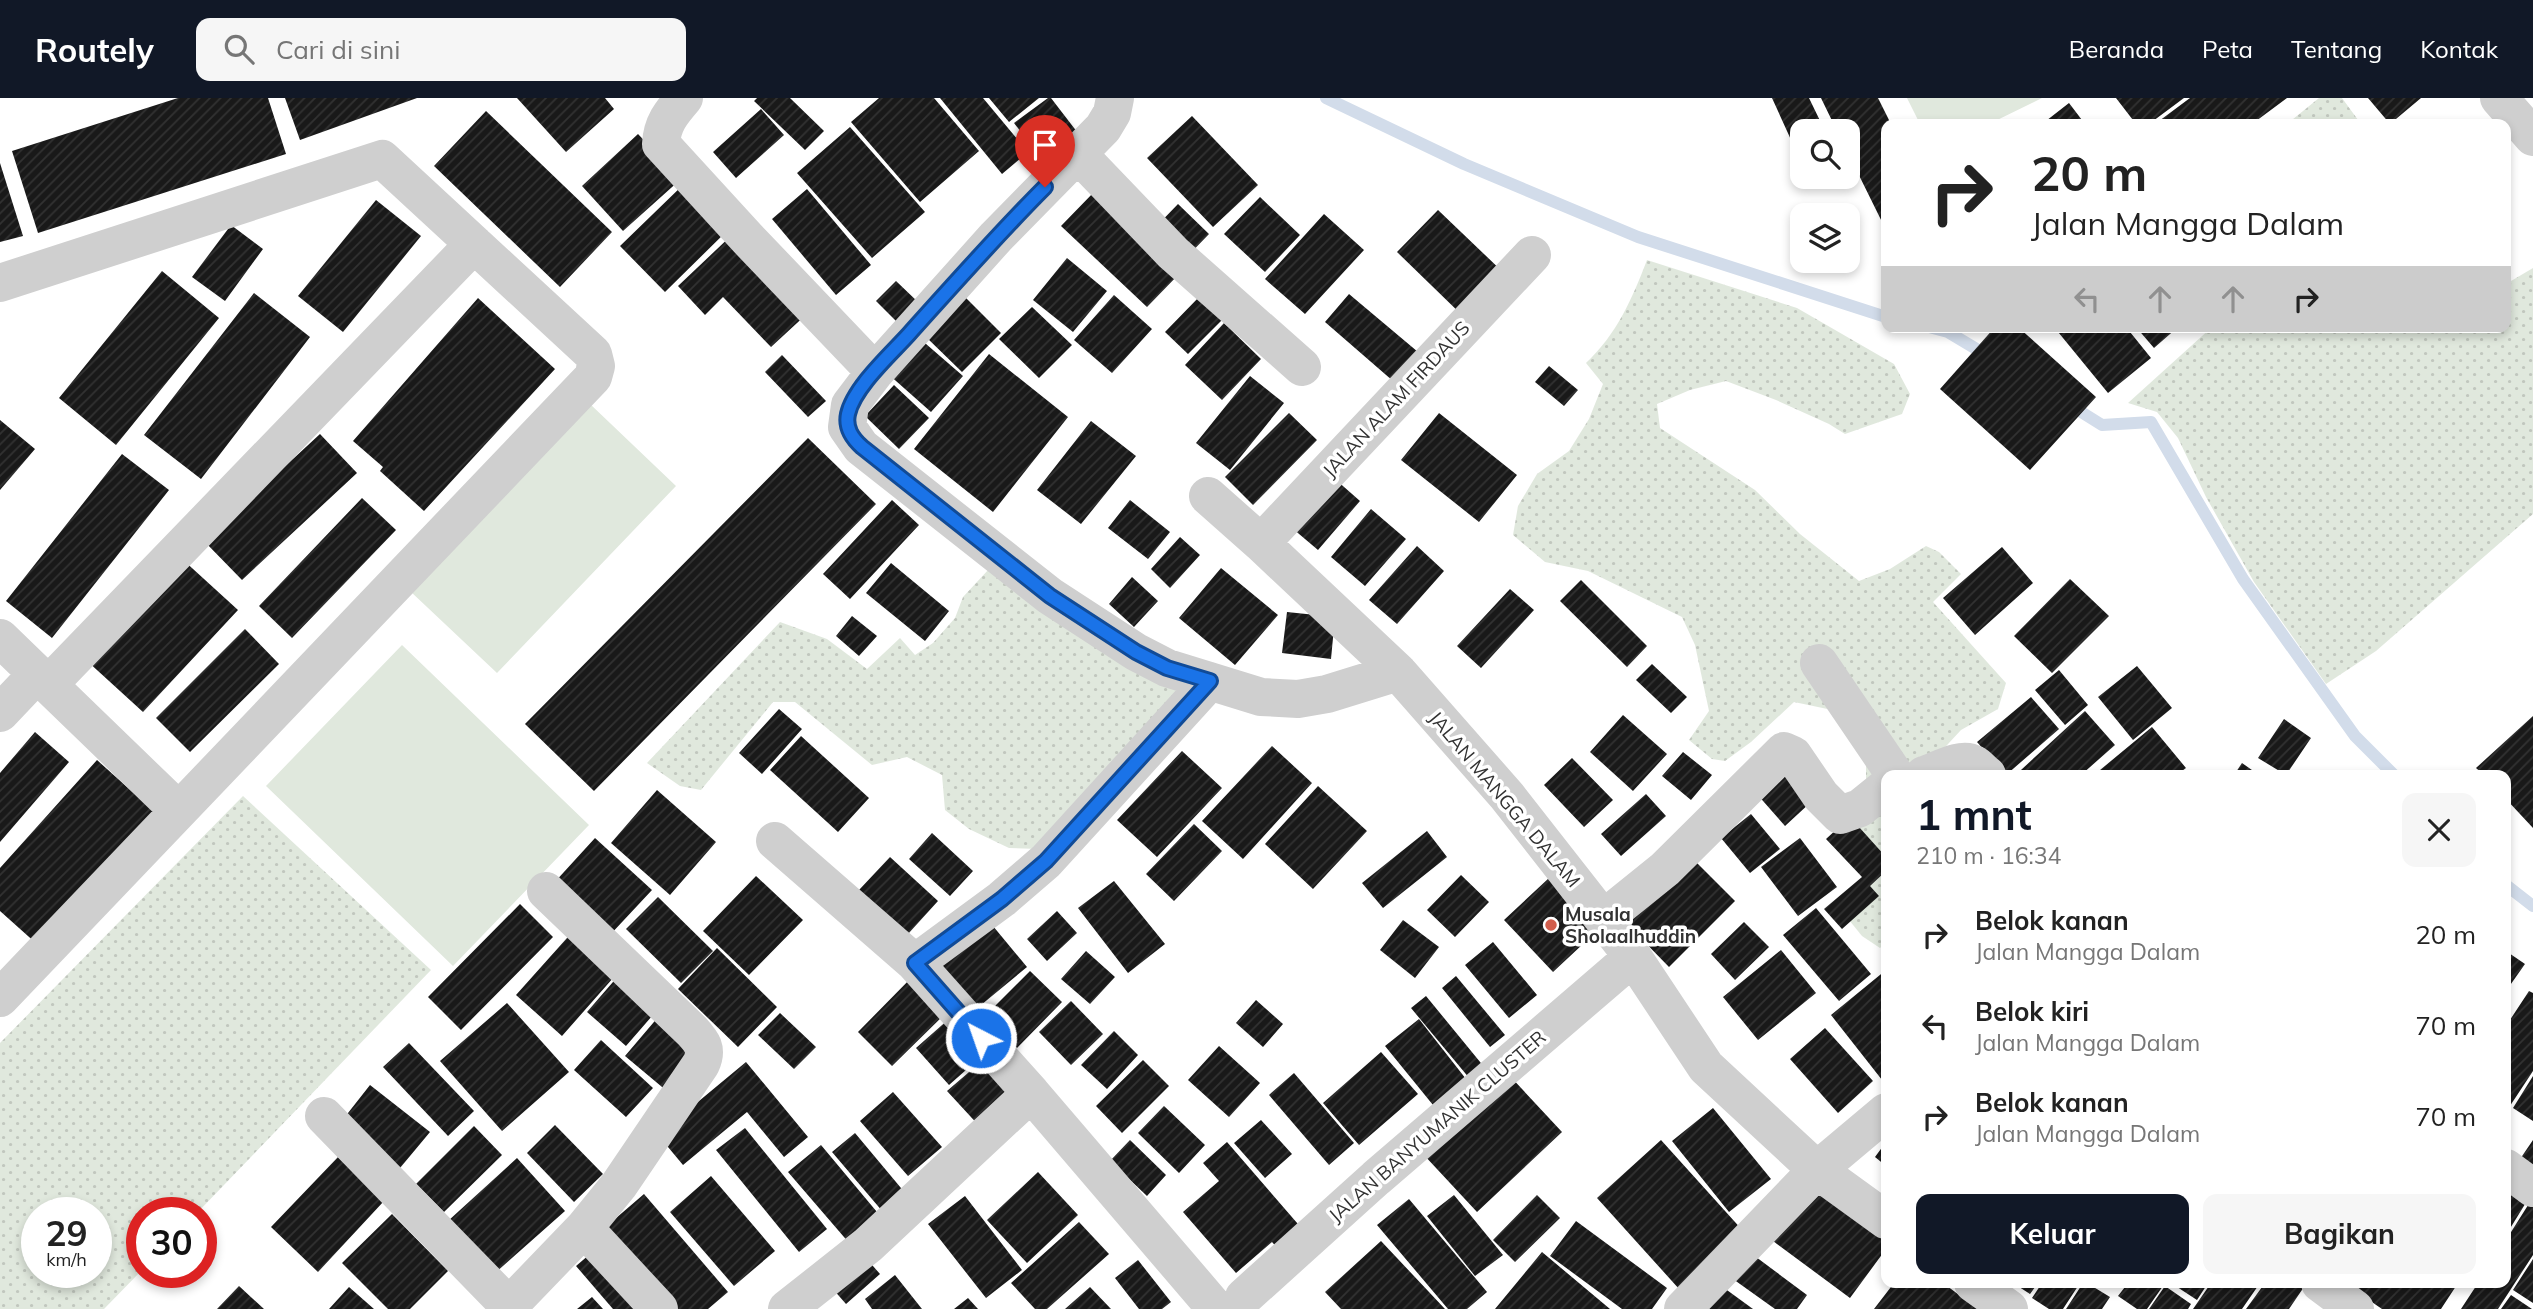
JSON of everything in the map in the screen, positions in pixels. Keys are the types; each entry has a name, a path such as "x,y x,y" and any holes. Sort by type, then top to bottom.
{"street":[{"path":"684,98 668,117 662,131 661,144 876,372"},
{"path":"1115,98 1112,113 1102,128 996,237 876,372 850,405 847,427 862,447 1050,596 1136,652 1167,668 1261,697 1297,699 1327,694 1398,672 1208,496"},
{"path":"2499,98 2533,137"},
{"path":"1077,154 1173,253 1302,367"},
{"path":"0,283 382,159 593,354 596,366 593,377 0,998"},
{"path":"0,713 43,679 474,243"},
{"name":"JALAN ALAM FIRDAUS","path":"1261,543 1532,255"},
{"path":"0,638 178,810"},
{"path":"1819,663 1892,770"},
{"name":"JALAN MANGGA DALAM","path":"1398,672 1507,796 1633,957 1706,1067 1817,1170 1881,1216"},
{"path":"915,963 1002,899 1046,861 1210,681"},
{"path":"1603,919 1665,869 1784,751 1793,754 1821,796 1840,816 1860,808 1881,791"},
{"path":"1938,770 1961,762 1974,764 1981,770"},
{"path":"775,841 915,963 1031,1093 1230,1303"},
{"path":"324,1116 508,1307 584,1228 641,1154 701,1064 705,1052 705,1046 692,1031 546,891"},
{"name":"JALAN BANYUMANIK CLUSTER","path":"1230,1303 1633,957"},
{"path":"787,1309 868,1245 1031,1093"},
{"path":"1683,1309 1817,1170 1881,1116"},
{"path":"2511,1172 2533,1188"},
{"path":"584,1228 659,1309"},
{"path":"1980,1288 2009,1309"},
{"path":"2327,1288 2355,1309"}],"shaded area":[{"path":"1907,98 2042,98 1999,119 1918,119"},
{"path":"2319,98 2342,98 2357,119 2293,119"},
{"path":"1647,260 1797,308 1894,364 1910,394 1902,414 1845,434 1776,400 1726,381 1690,390 1657,404 1660,428 1755,490 1800,534 1859,581 1890,569 1926,546 1939,552 1961,574 1933,602 2006,683 1998,709 1961,730 1936,757 1900,770 1881,770 1880,948 1862,936 1836,904 1874,866 1848,831 1866,782 1866,751 1861,716 1794,702 1751,742 1725,761 1712,759 1689,740 1709,711 1695,645 1682,617 1588,571 1545,562 1513,535 1518,506 1537,474 1569,451 1589,419 1603,384 1586,363 1615,328"},
{"path":"2533,268 2533,514 2376,651 2326,684 2254,582 2206,497 2178,438 2157,412 2128,403 2205,333 2511,333 2511,281"},
{"path":"589,403 676,486 497,673 410,591"},
{"path":"989,569 1182,688 1039,849 1009,848 969,829 945,810 942,775 907,757 872,765 795,702 773,702 701,790 680,786 647,763 780,622 827,639 867,669 900,638 915,655 933,643 955,618 963,597"},
{"path":"402,645 589,825 453,966 266,786"},
{"path":"243,796 431,970 212,1197 126,1197 126,1286 104,1309 0,1309 0,1043"}],"building":[{"path":"178,98 268,98 286,154 38,233 12,151"},
{"path":"285,98 417,98 300,140"},
{"path":"517,98 605,98 614,109 566,152"},
{"path":"757,98 790,98 824,131 805,150 754,101"},
{"path":"879,98 934,98 979,151 920,202 851,122"},
{"path":"940,98 983,98 1028,152 1002,174"},
{"path":"989,98 1039,98 1009,122"},
{"path":"1051,98 1084,141 1049,168 1014,123"},
{"path":"1772,98 1809,98 1819,119 1790,119 1790,138"},
{"path":"1821,98 1878,98 1888,119 1881,119 1881,220 1860,177 1860,119 1831,119"},
{"path":"2116,98 2184,98 2156,119 2132,119"},
{"path":"2190,98 2287,98 2259,119 2162,119"},
{"path":"2368,98 2421,98 2396,119 2386,119"},
{"path":"2069,103 2081,119 2048,119"},
{"path":"761,109 784,135 736,178 713,152"},
{"path":"486,111 612,232 560,287 434,166"},
{"path":"1192,116 1258,185 1213,227 1147,158"},
{"path":"850,127 925,212 872,258 797,173"},
{"path":"638,134 681,179 623,231 582,186"},
{"path":"0,163 23,236 0,242"},
{"path":"685,183 729,229 665,292 620,246"},
{"path":"807,189 871,265 836,295 772,219"},
{"path":"1094,192 1180,273 1147,307 1061,226"},
{"path":"1260,197 1300,235 1265,272 1224,234"},
{"path":"376,200 421,236 343,332 298,296"},
{"path":"1178,204 1209,234 1179,265 1148,235"},
{"path":"1438,210 1507,276 1466,319 1397,252"},
{"path":"1324,214 1364,250 1305,314 1265,279"},
{"path":"231,225 263,249 225,301 192,277"},
{"path":"735,232 810,311 771,347 723,297 705,315 678,286"},
{"path":"1067,258 1107,291 1073,332 1033,300"},
{"path":"162,271 219,318 116,445 59,398"},
{"path":"896,281 919,303 899,324 876,301"},
{"path":"254,293 310,337 201,479 144,435"},
{"path":"1349,294 1418,352 1393,381 1325,322"},
{"path":"1114,295 1152,329 1112,373 1074,340"},
{"path":"965,297 1001,333 962,372 925,336"},
{"path":"1199,297 1222,320 1188,354 1165,332"},
{"path":"478,298 555,369 424,511 380,471 383,467 353,441"},
{"path":"1032,307 1072,345 1039,378 999,339"},
{"path":"1224,323 1261,359 1222,400 1185,365"},
{"path":"1990,333 2025,333 2096,397 2030,470 1940,389"},
{"path":"2059,333 2131,333 2151,358 2108,393"},
{"path":"2141,333 2171,333 2154,348"},
{"path":"918,337 963,376 931,412 887,373"},
{"path":"989,354 1068,417 993,512 914,449"},
{"path":"782,355 826,401 808,417 765,372"},
{"path":"1549,366 1578,390 1564,406 1535,382"},
{"path":"1250,376 1284,403 1230,470 1196,443"},
{"path":"894,385 929,418 899,449 865,416"},
{"path":"1289,413 1317,440 1253,505 1225,477"},
{"path":"1439,413 1517,475 1479,522 1401,460"},
{"path":"0,420 35,449 0,490"},
{"path":"1091,421 1136,456 1081,524 1037,490"},
{"path":"320,434 357,473 242,580 204,541"},
{"path":"808,438 876,504 594,791 525,724"},
{"path":"122,454 169,490 52,638 6,601"},
{"path":"1335,479 1360,501 1318,550 1292,528"},
{"path":"362,498 396,530 292,638 259,606"},
{"path":"892,500 919,525 850,599 823,574"},
{"path":"1130,500 1170,532 1148,559 1108,528"},
{"path":"1371,509 1406,539 1365,586 1331,557"},
{"path":"1180,537 1200,555 1170,588 1151,569"},
{"path":"1417,546 1444,571 1397,624 1369,600"},
{"path":"2002,547 2033,583 1975,635 1943,598"},
{"path":"181,558 238,610 143,712 86,660"},
{"path":"891,563 949,611 925,641 866,593"},
{"path":"1221,568 1278,615 1235,665 1179,618"},
{"path":"1132,577 1158,601 1134,627 1109,604"},
{"path":"2070,579 2109,616 2052,673 2014,636"},
{"path":"1581,580 1647,646 1627,667 1560,601"},
{"path":"1510,589 1534,610 1481,668 1457,646"},
{"path":"1287,612 1335,617 1331,659 1282,653"},
{"path":"852,616 877,636 859,656 836,636"},
{"path":"245,629 279,664 190,752 156,718"},
{"path":"1652,664 1687,697 1671,713 1636,680"},
{"path":"2137,666 2172,708 2133,740 2098,697"},
{"path":"2059,670 2088,705 2065,725 2035,690"},
{"path":"2031,697 2059,729 2012,770 2002,770 1977,742"},
{"path":"779,709 802,729 762,774 739,753"},
{"path":"2085,711 2115,745 2087,770 2021,770"},
{"path":"1623,715 1667,754 1633,791 1590,752"},
{"path":"2533,716 2533,828 2511,804 2511,770 2476,768"},
{"path":"2284,719 2311,738 2289,770 2278,770 2258,758"},
{"path":"2152,727 2186,768 2183,770 2100,770"},
{"path":"35,732 69,762 0,842 0,773"},
{"path":"801,736 869,798 838,832 770,770"},
{"path":"1272,746 1312,783 1243,859 1202,821"},
{"path":"1182,751 1222,788 1157,857 1117,820"},
{"path":"1683,752 1712,775 1691,800 1662,776"},
{"path":"1572,758 1613,800 1584,827 1544,785"},
{"path":"97,760 156,813 38,945 0,911 0,868"},
{"path":"2242,763 2252,770 2237,770"},
{"path":"1782,769 1811,802 1785,826 1756,793"},
{"path":"1318,786 1367,831 1313,889 1265,844"},
{"path":"657,790 716,842 670,895 611,843"},
{"path":"1646,794 1666,816 1621,856 1601,834"},
{"path":"1751,814 1780,849 1750,873 1721,838"},
{"path":"1850,817 1881,851 1881,876 1870,886 1879,896 1842,929 1824,909 1862,877 1826,839"},
{"path":"1194,824 1222,851 1174,901 1146,874"},
{"path":"1427,831 1447,857 1383,908 1362,883"},
{"path":"932,833 973,871 950,896 909,859"},
{"path":"595,838 652,890 609,936 553,884"},
{"path":"1800,838 1837,887 1798,916 1761,867"},
{"path":"890,857 938,901 908,934 859,890"},
{"path":"1693,859 1735,901 1669,967 1627,924"},
{"path":"1461,875 1489,902 1455,937 1427,910"},
{"path":"756,876 803,920 749,975 703,931"},
{"name":"Musala Sholaalhuddin","path":"1549,878 1598,930 1553,972 1504,920"},
{"path":"1114,881 1165,944 1128,973 1078,908"},
{"path":"658,897 713,951 681,983 626,929"},
{"path":"520,904 553,937 461,1030 428,997"},
{"path":"1816,908 1871,974 1839,1001 1783,935"},
{"path":"1057,911 1077,933 1047,961 1027,939"},
{"path":"988,920 1027,967 975,1010 936,963"},
{"path":"1403,920 1439,947 1415,978 1380,950"},
{"path":"1744,922 1769,947 1735,980 1711,954"},
{"path":"575,929 621,969 562,1036 516,995"},
{"path":"1493,942 1537,995 1509,1018 1465,965"},
{"path":"717,948 777,1007 738,1047 678,989"},
{"path":"1781,950 1816,993 1758,1040 1723,997"},
{"path":"1086,951 1115,977 1090,1004 1061,979"},
{"path":"2511,954 2525,964 2511,984"},
{"path":"1030,971 1062,1002 1017,1048 985,1016"},
{"path":"915,974 950,1009 892,1066 858,1032"},
{"path":"1881,974 1881,1079 1831,1015"},
{"path":"619,975 659,1008 626,1046 587,1012"},
{"path":"1456,976 1505,1035 1490,1047 1442,988"},
{"path":"2529,991 2533,993 2533,1071 2511,1104 2511,1018"},
{"path":"1426,996 1485,1068 1470,1079 1411,1008"},
{"path":"1256,1000 1283,1024 1263,1047 1236,1023"},
{"path":"1071,1001 1103,1034 1071,1065 1039,1032"},
{"path":"507,1003 569,1072 502,1131 440,1061"},
{"path":"780,1013 816,1047 794,1069 758,1035"},
{"path":"659,1016 702,1051 668,1092 625,1056"},
{"path":"950,1018 983,1055 949,1085 916,1048"},
{"path":"1419,1019 1466,1079 1433,1105 1385,1046"},
{"path":"1825,1028 1873,1081 1838,1113 1790,1059"},
{"path":"1114,1031 1138,1055 1107,1089 1081,1065"},
{"path":"601,1040 653,1088 626,1117 574,1070"},
{"path":"409,1043 474,1111 448,1136 383,1067"},
{"path":"1219,1046 1260,1083 1229,1117 1188,1080"},
{"path":"1381,1052 1418,1094 1359,1145 1323,1103"},
{"path":"983,1060 1017,1098 982,1129 947,1091"},
{"path":"1143,1060 1169,1086 1122,1133 1096,1106"},
{"path":"746,1062 808,1137 784,1157 747,1112 683,1165 658,1135"},
{"path":"1294,1073 1354,1143 1329,1165 1269,1095"},
{"path":"1508,1074 1562,1132 1477,1212 1423,1154"},
{"path":"2533,1076 2533,1121 2513,1108"},
{"path":"370,1085 430,1132 395,1174 337,1127"},
{"path":"893,1092 942,1147 908,1176 860,1121"},
{"path":"1164,1106 1205,1145 1179,1173 1138,1133"},
{"path":"1713,1108 1771,1179 1729,1212 1672,1141"},
{"path":"1261,1120 1292,1154 1265,1178 1234,1143"},
{"path":"555,1125 603,1174 574,1202 527,1153"},
{"path":"474,1126 502,1155 444,1212 416,1184"},
{"path":"745,1128 827,1229 799,1252 716,1150"},
{"path":"855,1133 906,1194 883,1212 832,1152"},
{"path":"1130,1140 1166,1175 1147,1196 1110,1161"},
{"path":"1661,1140 1744,1232 1680,1290 1597,1198"},
{"path":"2533,1140 2533,1176 2516,1165"},
{"path":"1227,1142 1304,1231 1280,1251 1272,1242 1236,1273 1183,1212 1219,1181 1203,1163"},
{"path":"821,1145 882,1218 850,1244 788,1172"},
{"path":"1881,1149 1881,1162 1875,1157"},
{"path":"338,1157 384,1201 318,1272 271,1227"},
{"path":"517,1158 565,1211 495,1273 448,1221"},
{"path":"1038,1172 1078,1215 1027,1263 987,1220"},
{"path":"711,1176 775,1251 734,1286 670,1212"},
{"path":"1817,1181 1881,1228 1881,1256 1850,1298 1773,1241"},
{"path":"2511,1191 2527,1201 2511,1227"},
{"path":"644,1194 728,1292 708,1309 668,1309 601,1231"},
{"path":"1454,1195 1503,1255 1475,1276 1427,1216"},
{"path":"1537,1195 1560,1218 1515,1262 1493,1240"},
{"path":"965,1196 1022,1270 986,1298 928,1224"},
{"path":"1409,1199 1487,1292 1467,1309 1448,1309 1377,1225"},
{"path":"2530,1202 2533,1203 2533,1255 2498,1309 2461,1309 2475,1288 2511,1288 2511,1232"},
{"path":"392,1214 448,1271 410,1309 388,1309 342,1263"},
{"path":"1576,1221 1667,1288 1652,1309 1622,1309 1550,1256"},
{"path":"1079,1222 1109,1254 1047,1309 1035,1309 1011,1283"},
{"path":"1381,1241 1445,1309 1341,1309 1325,1292"},
{"path":"597,1248 649,1309 613,1309 576,1266"},
{"path":"1542,1252 1610,1309 1495,1309"},
{"path":"1752,1254 1807,1295 1797,1309 1775,1309 1733,1279"},
{"path":"866,1258 880,1274 846,1304 832,1288"},
{"path":"2533,1259 2533,1303 2513,1290"},
{"path":"1138,1260 1171,1302 1162,1309 1139,1309 1115,1278"},
{"path":"895,1275 922,1309 872,1309 865,1299"},
{"path":"1720,1285 1753,1309 1702,1309"},
{"path":"239,1286 264,1309 217,1309"},
{"path":"349,1287 374,1309 329,1309"},
{"path":"1090,1287 1111,1309 1065,1309"},
{"path":"1890,1288 1950,1288 1978,1309 1874,1309"},
{"path":"2021,1288 2034,1288 2030,1294"},
{"path":"2039,1288 2077,1288 2063,1309 2049,1309 2032,1298"},
{"path":"2080,1288 2095,1288 2110,1297 2102,1309 2066,1309"},
{"path":"2124,1288 2162,1288 2147,1309 2137,1309 2118,1296"},
{"path":"2164,1288 2168,1288 2191,1304 2188,1309 2149,1309"},
{"path":"2179,1288 2205,1288 2197,1300"},
{"path":"2208,1288 2257,1288 2242,1309 2193,1309"},
{"path":"2261,1288 2303,1288 2289,1309 2246,1309"},
{"path":"2351,1288 2455,1288 2441,1309 2382,1309"},
{"path":"2511,1295 2532,1309 2501,1309"},
{"path":"592,1297 603,1309 577,1309"},
{"path":"968,1298 978,1309 954,1309"}],"waterway":[{"path":"1326,98 1464,164 1638,237 1881,315"},
{"path":"1950,333 1988,356"},
{"path":"2070,405 2102,425 2151,422 2243,579 2355,736 2389,770"},
{"path":"2511,889 2533,906"}],"place":[{"name":"Musala Sholaalhuddin","path":"1551,925"}],"route":[{"path":"981,1038 915,963 1002,899 1046,861 1210,681 1167,668 1136,652 1050,596 862,447 847,427 850,405 876,372 996,237 1045,187"}]}
